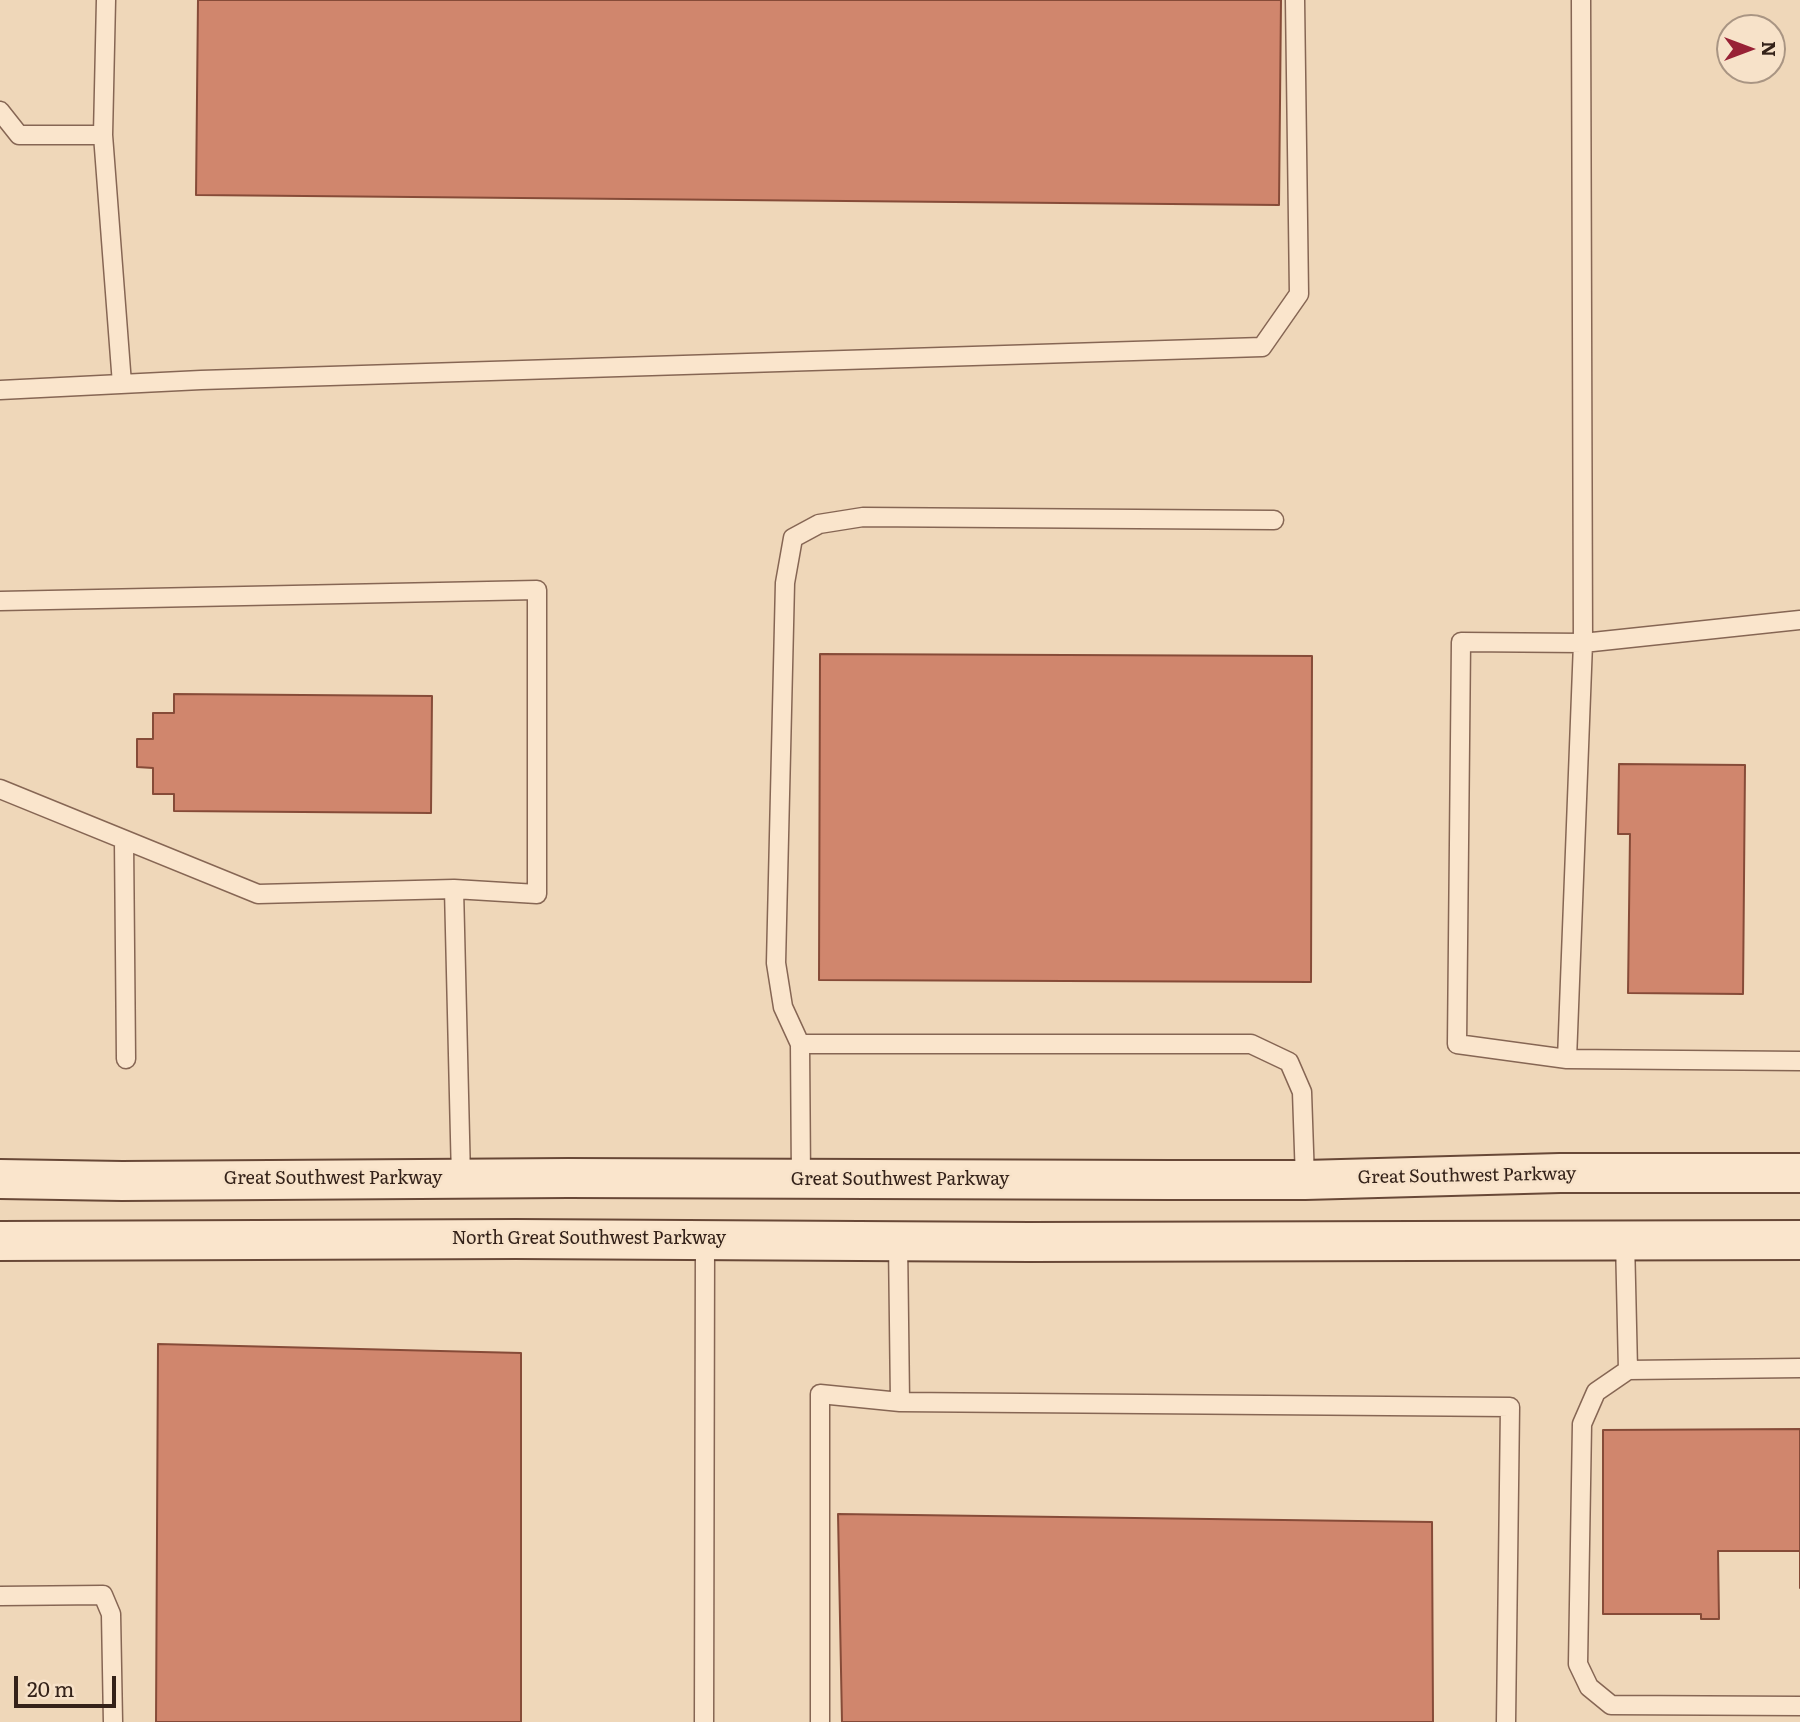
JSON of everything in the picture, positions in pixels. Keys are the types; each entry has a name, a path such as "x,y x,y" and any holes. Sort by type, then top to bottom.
{"street":[{"name":"Great Southwest Parkway","path":"0,1179 1305,1180 1560,1173 1800,1173"},
{"path":"801,1180 801,1240"},
{"path":"1625,1240 1800,1240"},
{"name":"North Great Southwest Parkway","path":"0,1241 1625,1240"}],"lane":[{"path":"106,0 103,135 122,384"},
{"path":"0,390 201,380 1262,347 1299,294 1295,0"},
{"path":"1567,1059 1583,643 1581,0"},
{"path":"0,111 19,135 103,135"},
{"path":"801,1180 800,1044 783,1007 776,962 785,583 793,538 819,524 863,517 1274,520"},
{"path":"0,601 537,590 537,894 454,889 258,894 0,789"},
{"path":"1800,620 1583,643 1461,642 1457,1044 1567,1059 1800,1061"},
{"path":"124,841 126,1059"},
{"path":"454,889 461,1178"},
{"path":"800,1044 1251,1044 1289,1062 1302,1092 1305,1180"},
{"path":"704,1722 705,1240"},
{"path":"1625,1240 1628,1370"},
{"path":"898,1241 900,1402"},
{"path":"1800,1368 1628,1370 1596,1392 1582,1423 1578,1664 1589,1687 1611,1705 1800,1706"},
{"path":"820,1722 820,1394 900,1402 1510,1407 1506,1722"},
{"path":"0,1596 103,1595 111,1614 113,1722"}],"building":[{"path":"198,0 1281,0 1279,205 196,195"},
{"path":"820,654 1312,656 1311,982 819,980"},
{"path":"174,694 432,696 431,813 174,811 174,794 153,794 153,768 137,767 137,739 153,739 153,713 174,713"},
{"path":"1619,764 1745,765 1743,994 1628,993 1630,834 1618,834"},
{"path":"158,1344 521,1353 521,1722 156,1722"},
{"path":"1800,1429 1800,1551 1718,1551 1719,1619 1701,1619 1701,1614 1603,1614 1603,1430"},
{"path":"838,1514 1432,1522 1433,1722 842,1722"}]}
